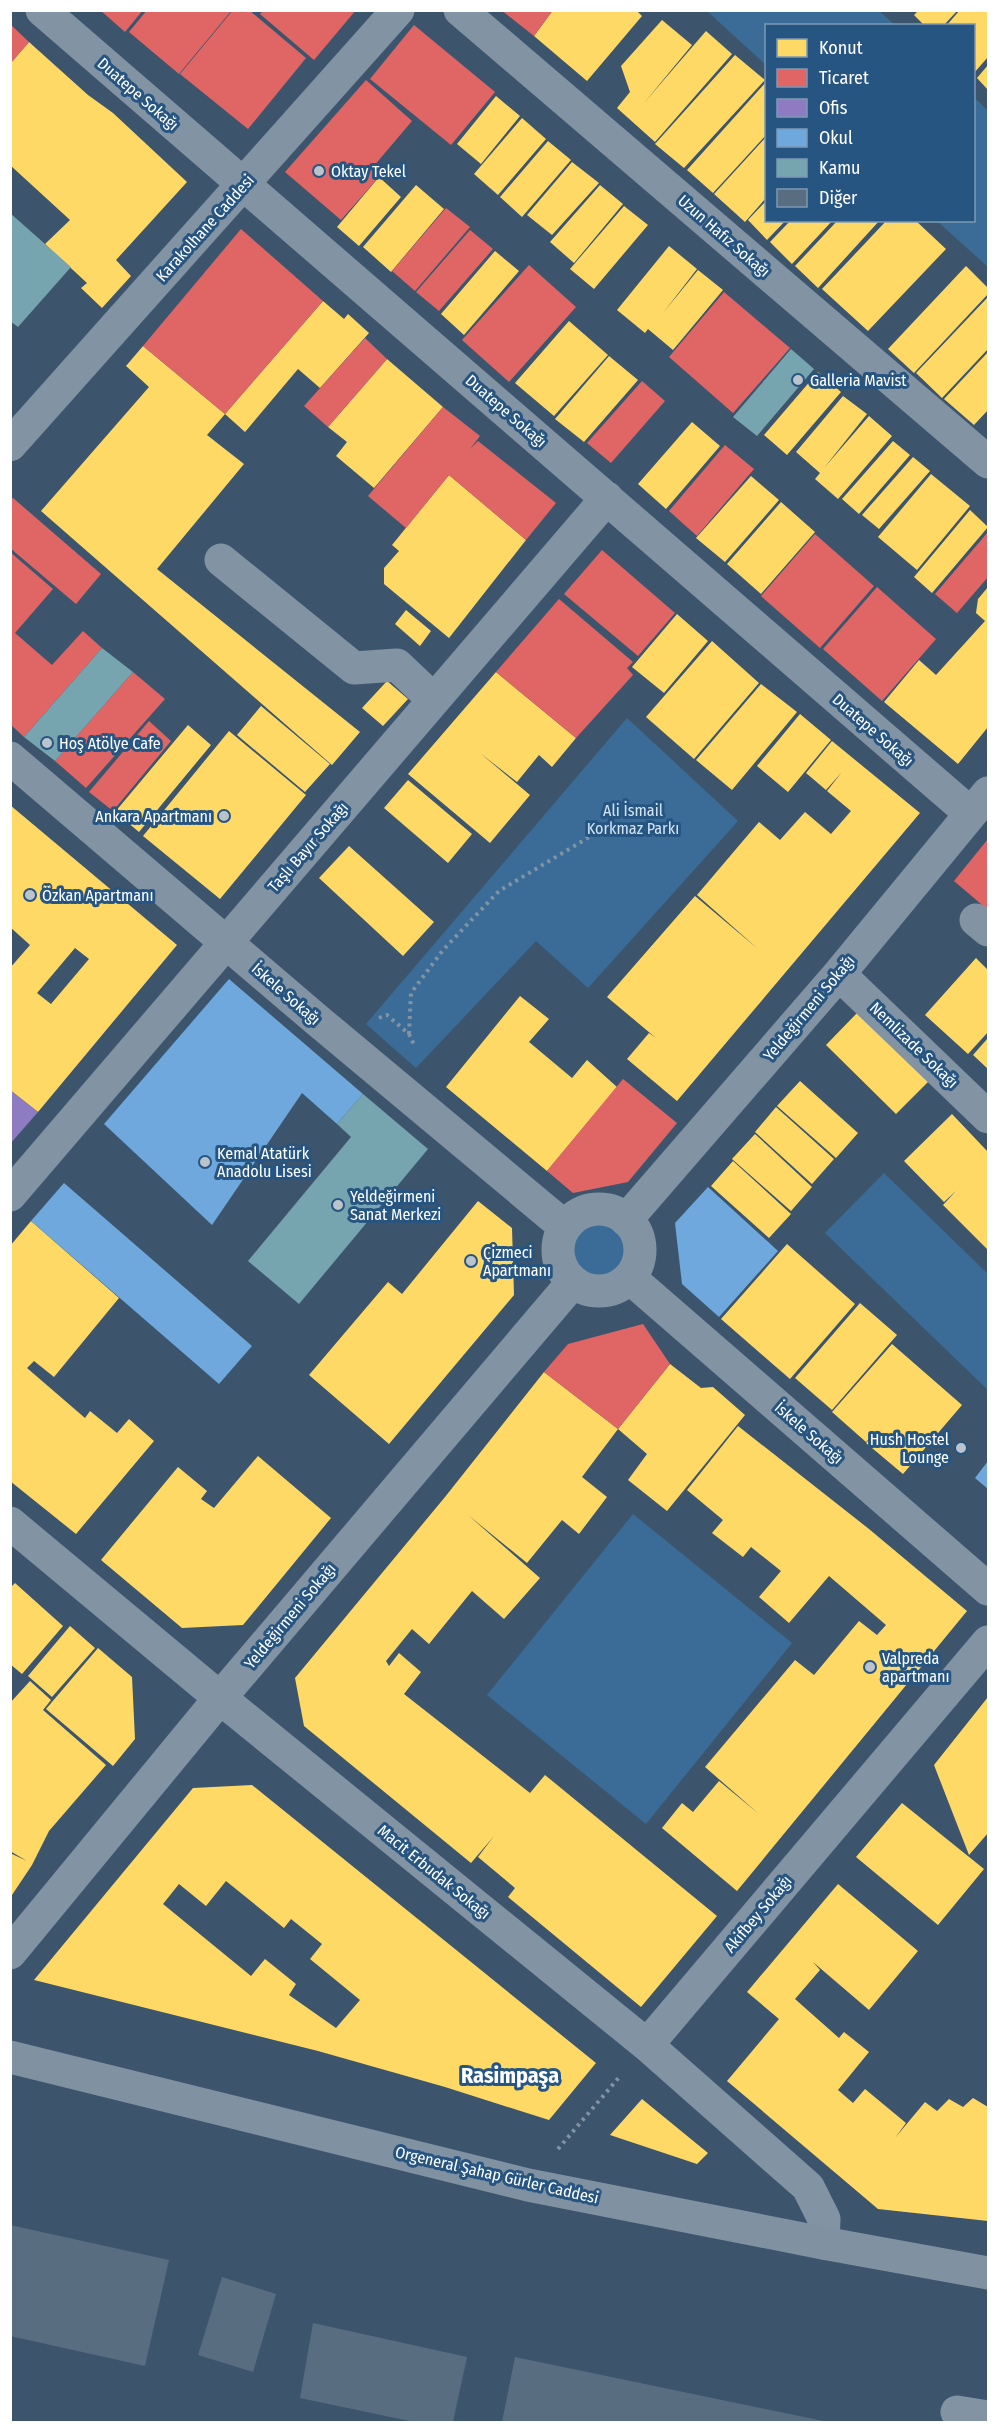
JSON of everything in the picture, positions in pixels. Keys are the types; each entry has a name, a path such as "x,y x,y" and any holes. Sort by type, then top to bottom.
{"main road":[{"name":"Orgeneral Şahap Gürler Caddesi","path":"10,2057 528,2185 988,2273"}],"street":[{"name":"Duatepe Sokağı","path":"42,10 607,498 979,803"},
{"name":"Karakolhane Caddesi","path":"10,445 398,10"},
{"name":"Uzun Hafız Sokağı","path":"460,10 988,462"},
{"name":"Taşlı Bayır Sokağı","path":"10,1196 607,498"},
{"path":"222,560 354,668 397,665 434,700"},
{"name":"İskele Sokağı","path":"10,758 226,943 565,1227"},
{"name":"Yeldeğirmeni Sokağı","path":"626,1220 839,974 979,803"},
{"name":"Nemlizade Sokağı","path":"839,974 988,1117"},
{"path":"601,1209 614,1212 626,1220 633,1228 640,1247 637,1266 630,1278 620,1286 608,1291 596,1292 573,1282 564,1272 557,1248 565,1227 576,1216 588,1210 601,1209"},
{"name":"İskele Sokağı","path":"630,1278 988,1589"},
{"name":"Yeldeğirmeni Sokağı","path":"10,1953 220,1698 573,1282"},
{"name":"Macit Erbudak Sokağı","path":"10,1524 647,2045 808,2187 824,2219 823,2243"},
{"name":"Akifbey Sokağı","path":"647,2045 988,1642"},
{"path":"957,2412 988,2417"}],"path":[{"path":"409,1034 411,993 444,950 499,891 596,833"},
{"path":"528,2185 647,2045"}],"green space":[{"path":"707,11 879,11 894,24 765,24 765,64"},
{"path":"975,98 988,111 988,267 938,222 975,222"},
{"name":"Ali İsmail Korkmaz Parkı","path":"627,718 738,821 588,988 536,941 416,1068 366,1024"},
{"path":"884,1173 988,1274 988,1390 825,1233"},
{"path":"593,1223 605,1223 615,1227 623,1235 627,1251 623,1267 615,1275 605,1279 593,1279 583,1275 575,1267 571,1257 571,1245 575,1235 583,1227"},
{"path":"633,1514 792,1643 646,1824 487,1695"}],"building: Konut":[{"path":"553,10 636,10 642,16 587,81 534,36"},
{"path":"919,10 958,10 945,24 923,24 914,15"},
{"path":"960,10 988,10 988,57 975,72 975,24 948,24"},
{"path":"662,20 692,45 644,103 706,31 732,54 655,142 617,108 630,92 621,66"},
{"path":"29,42 88,95 113,113 187,182 116,260 131,276 102,308 81,288 87,283 45,244 70,220 10,165 10,64"},
{"path":"735,55 765,80 684,168 655,144"},
{"path":"988,65 988,90 977,78"},
{"path":"765,83 765,136 713,193 687,170"},
{"path":"496,96 520,116 481,164 457,144"},
{"path":"522,118 546,139 498,195 474,174"},
{"path":"765,138 765,199 745,222 714,194"},
{"path":"548,141 571,160 522,217 500,197"},
{"path":"572,162 599,183 552,235 527,215"},
{"path":"379,177 401,197 359,246 337,227"},
{"path":"416,185 444,209 391,272 363,247"},
{"path":"600,185 623,204 574,263 550,242"},
{"path":"765,202 765,222 784,222 767,240 748,220"},
{"path":"624,206 648,225 594,289 570,269"},
{"path":"789,222 831,222 792,264 770,242"},
{"path":"836,222 878,222 818,288 795,266"},
{"path":"885,222 917,222 946,249 868,331 822,289"},
{"path":"669,246 697,269 663,313 698,270 723,290 673,350 648,329 645,333 617,310"},
{"path":"495,251 519,271 464,335 441,314"},
{"path":"966,266 988,288 988,294 914,373 888,349"},
{"path":"988,297 988,349 942,398 916,373"},
{"path":"323,301 344,319 348,314 369,333 320,388 298,369 245,432 225,414"},
{"path":"569,321 608,355 554,416 515,383"},
{"path":"143,346 225,414 207,435 244,464 157,569 360,732 332,765 41,511 149,387 126,366"},
{"path":"988,352 988,410 974,425 944,399"},
{"path":"609,356 638,380 584,442 555,419"},
{"path":"387,359 443,407 374,488 336,456 347,442 328,427"},
{"path":"818,372 841,392 787,455 764,435"},
{"path":"843,396 867,414 824,468 869,416 892,436 838,499 815,479 820,473 796,452"},
{"path":"692,422 720,446 666,509 638,484"},
{"path":"893,441 910,455 859,514 842,499"},
{"path":"913,457 930,471 879,529 862,515"},
{"path":"931,474 970,506 917,570 878,537"},
{"path":"449,475 526,540 449,638 384,584 384,568 399,551 392,545"},
{"path":"751,476 779,500 725,562 696,538"},
{"path":"781,502 815,532 761,594 727,564"},
{"path":"970,510 988,527 932,593 914,577"},
{"path":"988,587 988,727 958,764 884,702 919,660 936,675 985,621 976,613 978,599"},
{"path":"406,610 431,631 420,646 395,624"},
{"path":"677,614 708,641 664,693 632,667"},
{"path":"712,641 759,683 694,759 646,717"},
{"path":"496,672 576,738 552,767 539,755 517,782 480,753 530,795 490,843 408,774"},
{"path":"387,681 408,699 383,726 362,708"},
{"path":"761,684 797,712 732,790 696,760"},
{"path":"261,706 330,764 305,792 237,735"},
{"path":"800,714 831,740 788,792 757,766"},
{"path":"188,725 211,745 139,832 115,812"},
{"name":"Ankara Apartmanı","path":"229,731 306,795 220,899 143,836"},
{"path":"832,741 920,813 677,1101 627,1059 649,1033 656,1038 607,997 695,896 758,949 697,895 759,822 780,840 805,812 831,834 851,811 827,791 842,772 826,790 806,773"},
{"path":"408,780 472,834 448,863 384,808"},
{"path":"10,805 177,945 38,1112 10,1090 10,968 30,945 10,927","holes":["75,948 89,959 51,1004 37,993"]},
{"path":"349,846 434,922 403,956 319,878"},
{"path":"976,958 988,970 988,1032 968,1054 925,1015"},
{"path":"520,996 549,1019 529,1042 572,1078 587,1060 617,1087 547,1171 446,1087"},
{"path":"857,1013 929,1081 896,1114 826,1045"},
{"path":"988,1038 988,1069 973,1055"},
{"path":"800,1081 858,1133 836,1158 777,1106"},
{"path":"776,1107 834,1159 812,1184 755,1132"},
{"path":"952,1114 988,1152 987,1249 943,1205 956,1191 944,1202 904,1161"},
{"path":"755,1134 812,1187 791,1211 732,1159"},
{"path":"733,1161 791,1214 769,1238 711,1186"},
{"path":"478,1201 512,1228 514,1295 389,1444 309,1375 388,1282 402,1294"},
{"path":"31,1221 119,1298 54,1377 34,1361 27,1368 85,1418 90,1411 117,1433 129,1419 154,1441 76,1534 10,1481 10,1246"},
{"path":"787,1244 855,1304 790,1379 721,1319"},
{"path":"860,1303 897,1335 832,1410 795,1378"},
{"path":"892,1344 962,1405 903,1474 866,1443 878,1429 866,1442 832,1412"},
{"path":"670,1364 701,1388 713,1387 745,1415 667,1511 628,1480 647,1454 618,1429"},
{"path":"544,1372 618,1429 582,1477 607,1497 579,1534 562,1520 527,1563 468,1515 540,1578 504,1619 472,1591 429,1644 412,1629 386,1661 389,1666 399,1653 421,1672 404,1694 530,1793 545,1775 717,1916 641,2007 508,1897 515,1888 478,1857 494,1836 471,1863 304,1726 295,1678 445,1497"},
{"path":"738,1426 869,1529 967,1611 737,1891 662,1828 682,1803 693,1812 719,1781 759,1814 705,1767 795,1660 814,1675 859,1621 877,1635 886,1625 829,1576 789,1623 759,1597 781,1571 751,1547 743,1557 712,1533 723,1520 687,1490"},
{"path":"258,1456 331,1518 243,1625 182,1628 101,1560 178,1467 207,1491 201,1499 214,1508"},
{"path":"15,1583 63,1626 22,1674 10,1664 10,1588"},
{"path":"70,1626 95,1648 52,1697 28,1676"},
{"path":"98,1648 132,1677 135,1739 113,1766 46,1709"},
{"path":"30,1681 51,1700 43,1710 106,1765 49,1831 32,1865 10,1898 10,1853 27,1861 10,1851 10,1703"},
{"path":"988,1697 988,1833 969,1855 934,1765"},
{"path":"252,1785 596,2063 549,2120 445,2087 318,2051 34,1980 193,1788","holes":["226,1881 284,1928 291,1919 322,1944 310,1959 360,2000 336,2028 289,1995 296,1984 265,1959 251,1976 163,1904 179,1884 206,1906"]},
{"path":"902,1803 984,1869 938,1925 856,1857"},
{"path":"838,1884 918,1951 869,2010 813,1962 820,1970 795,1999 839,2038 844,2032 869,2052 838,2090 853,2103 865,2089 906,2123 895,2138 925,2102 937,2111 949,2099 963,2107 973,2098 988,2107 988,2221 878,2209 727,2081 779,2019 747,1992"},
{"path":"642,2099 708,2153 697,2164 610,2135"}],"building: Ticaret":[{"path":"100,10 143,10 125,32"},
{"path":"147,10 232,10 179,74 129,32"},
{"path":"233,10 249,10 306,58 248,129 180,74"},
{"path":"264,10 356,10 314,60 260,14"},
{"path":"501,10 553,10 534,36"},
{"path":"10,24 29,42 10,64"},
{"path":"414,25 495,92 451,145 370,79"},
{"path":"366,80 412,121 373,167 381,173 379,177 341,220 285,172"},
{"path":"446,208 470,227 415,291 392,271"},
{"path":"241,229 323,301 225,414 143,346"},
{"path":"470,230 493,249 439,311 416,292"},
{"path":"529,265 576,307 509,382 462,340"},
{"path":"724,292 790,348 733,413 669,357"},
{"path":"365,338 387,359 328,427 304,406"},
{"path":"642,381 665,401 611,463 587,443"},
{"path":"443,407 480,436 470,449 478,441 556,503 526,540 449,475 406,528 368,496"},
{"path":"725,445 754,469 697,536 669,511"},
{"path":"13,498 101,574 76,604 10,548 10,500"},
{"path":"988,532 988,577 957,613 935,594"},
{"path":"815,534 874,586 820,648 761,596"},
{"path":"602,550 675,613 638,656 564,594"},
{"path":"10,552 53,589 15,633 52,665 83,631 102,648 24,737 10,724"},
{"path":"877,587 936,639 882,701 823,649"},
{"path":"559,599 633,662 627,668 633,675 576,738 496,672"},
{"path":"133,672 165,699 86,788 55,761"},
{"path":"149,721 171,741 113,811 89,792"},
{"path":"988,839 988,910 954,881"},
{"path":"623,1079 677,1123 628,1182 573,1193 547,1171"},
{"path":"643,1324 670,1364 618,1429 544,1372 568,1344"}],"building: Ofis":[{"path":"10,1090 38,1112 10,1144"}],"building: Okul":[{"path":"229,979 363,1094 337,1124 302,1093 212,1225 104,1124"},
{"path":"64,1183 252,1346 219,1384 31,1221"},
{"path":"708,1187 778,1251 719,1317 682,1284 675,1223"},
{"path":"988,1461 988,1489 975,1478"}],"building: Kamu":[{"path":"10,213 71,267 18,327 10,321"},
{"path":"791,349 814,369 757,436 733,417"},
{"path":"102,648 133,672 55,761 24,737"},
{"name":"Yeldeğirmeni Sanat Merkezi","path":"363,1094 428,1149 299,1304 248,1261 351,1137 337,1124"}],"building: Diğer":[{"path":"10,2225 169,2260 145,2366 10,2336"},
{"path":"222,2277 276,2294 253,2372 198,2355"},
{"path":"313,2323 467,2357 453,2422 414,2422 300,2398"},
{"path":"515,2357 823,2421 823,2422 502,2422"}],"place":[{"name":"Oktay Tekel","path":"319,171"},
{"name":"Galleria Mavist","path":"798,380"},
{"name":"Hoş Atölye Cafe","path":"47,743"},
{"name":"Ankara Apartmanı","path":"224,816"},
{"name":"Özkan Apartmanı","path":"30,895"},
{"name":"Kemal Atatürk Anadolu Lisesi","path":"205,1162"},
{"name":"Yeldeğirmeni Sanat Merkezi","path":"338,1205"},
{"name":"Çizmeci Apartmanı","path":"471,1261"},
{"name":"Hush Hostel Lounge","path":"961,1448"},
{"name":"Valpreda apartmanı","path":"870,1667"}],"district":[{"name":"Rasimpaşa","path":"510,2075"}]}
